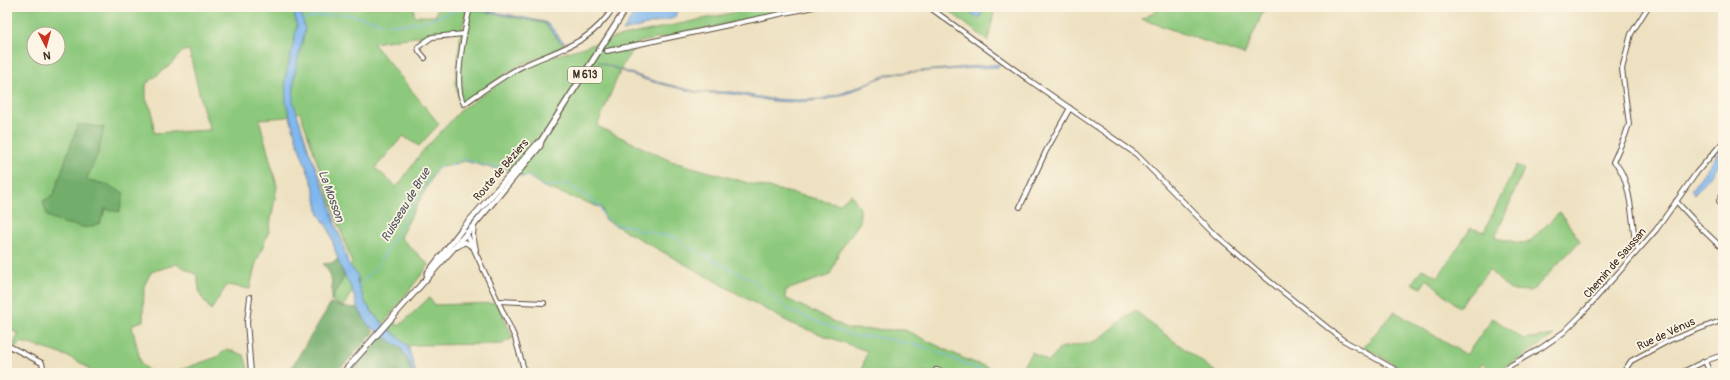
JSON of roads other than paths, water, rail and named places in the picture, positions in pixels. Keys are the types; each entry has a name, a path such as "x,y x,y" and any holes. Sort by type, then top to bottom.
{"main road":[{"name":"M 613","path":"541,141 627,7"},
{"name":"Route de Béziers","path":"343,373 450,252 465,231 474,225 540,146 541,141"},
{"name":"Route de Béziers","path":"420,285 431,268 465,231 541,141"}],"street":[{"path":"470,7 464,34 459,86 460,97 464,104 522,67 567,49 593,32 604,21 614,7"},
{"path":"608,51 813,7"},
{"path":"929,7 1023,76 1136,154 1216,235 1285,294 1343,340 1401,373"},
{"path":"1639,249 1635,244 1625,181 1621,170 1613,162 1629,124 1622,69 1631,34 1648,7"},
{"path":"425,58 419,51 418,47 432,37 464,34"},
{"path":"1020,207 1046,151 1070,108"},
{"name":"Chemin de Saussan","path":"1498,373 1564,332 1639,249 1701,167 1723,142"},
{"path":"1723,193 1718,202 1723,208"},
{"path":"1676,201 1723,249"},
{"path":"474,225 473,235 477,254"},
{"path":"465,231 473,235"},
{"path":"465,231 515,338 525,373"},
{"path":"450,252 465,242 469,243 477,254"},
{"path":"250,297 247,322 251,373"},
{"path":"499,302 544,302"},
{"name":"Rue de Vénus","path":"1623,373 1631,360 1670,340 1723,320"},
{"path":"7,345 42,363 42,367 38,373"},
{"path":"1681,373 1723,355"},
{"path":"1705,362 1710,373"},
{"path":"936,370 949,373"}],"water":[{"path":"293,7 300,7 305,30 295,73 293,101 309,151 329,201 348,263 358,276 357,282 366,304 376,317 408,346 416,373 412,373 410,364 401,348 368,325 357,306 352,289 340,266 329,230 319,214 313,185 299,148 286,103 285,79 297,27"},
{"path":"471,7 545,22 565,43 569,45 560,41 545,23 471,9"},
{"path":"638,7 670,7 677,12 674,18 623,31"},
{"path":"961,7 982,7 980,19"},
{"path":"598,62 654,81 698,92 732,92 771,99 798,100 821,99 843,93 889,74 908,72 889,75 851,92 824,100 794,102 773,101 732,94 694,92 649,81"},
{"path":"1001,64 998,67 914,72"},
{"path":"1723,147 1723,160 1695,194 1691,190"}],"waterway":[{"path":"336,14 350,15 390,24 409,24 429,20 466,7"},
{"path":"303,20 316,16 334,15"},
{"name":"Ruisseau de Brue","path":"358,287 379,264 407,215 437,168 455,165 462,159 493,167 509,167"},
{"name":"Ruisseau de Brue","path":"521,178 530,176 543,187 568,184 599,205 604,217 615,225 632,226 641,232 647,230 656,234 676,237 686,246 751,279 791,311 855,337 871,336 921,346 988,373"},
{"name":"Ruisseau de Brue","path":"1025,373 1028,367 1050,373"}],"water label":[{"name":"La Mosson","path":"331,196"}]}
